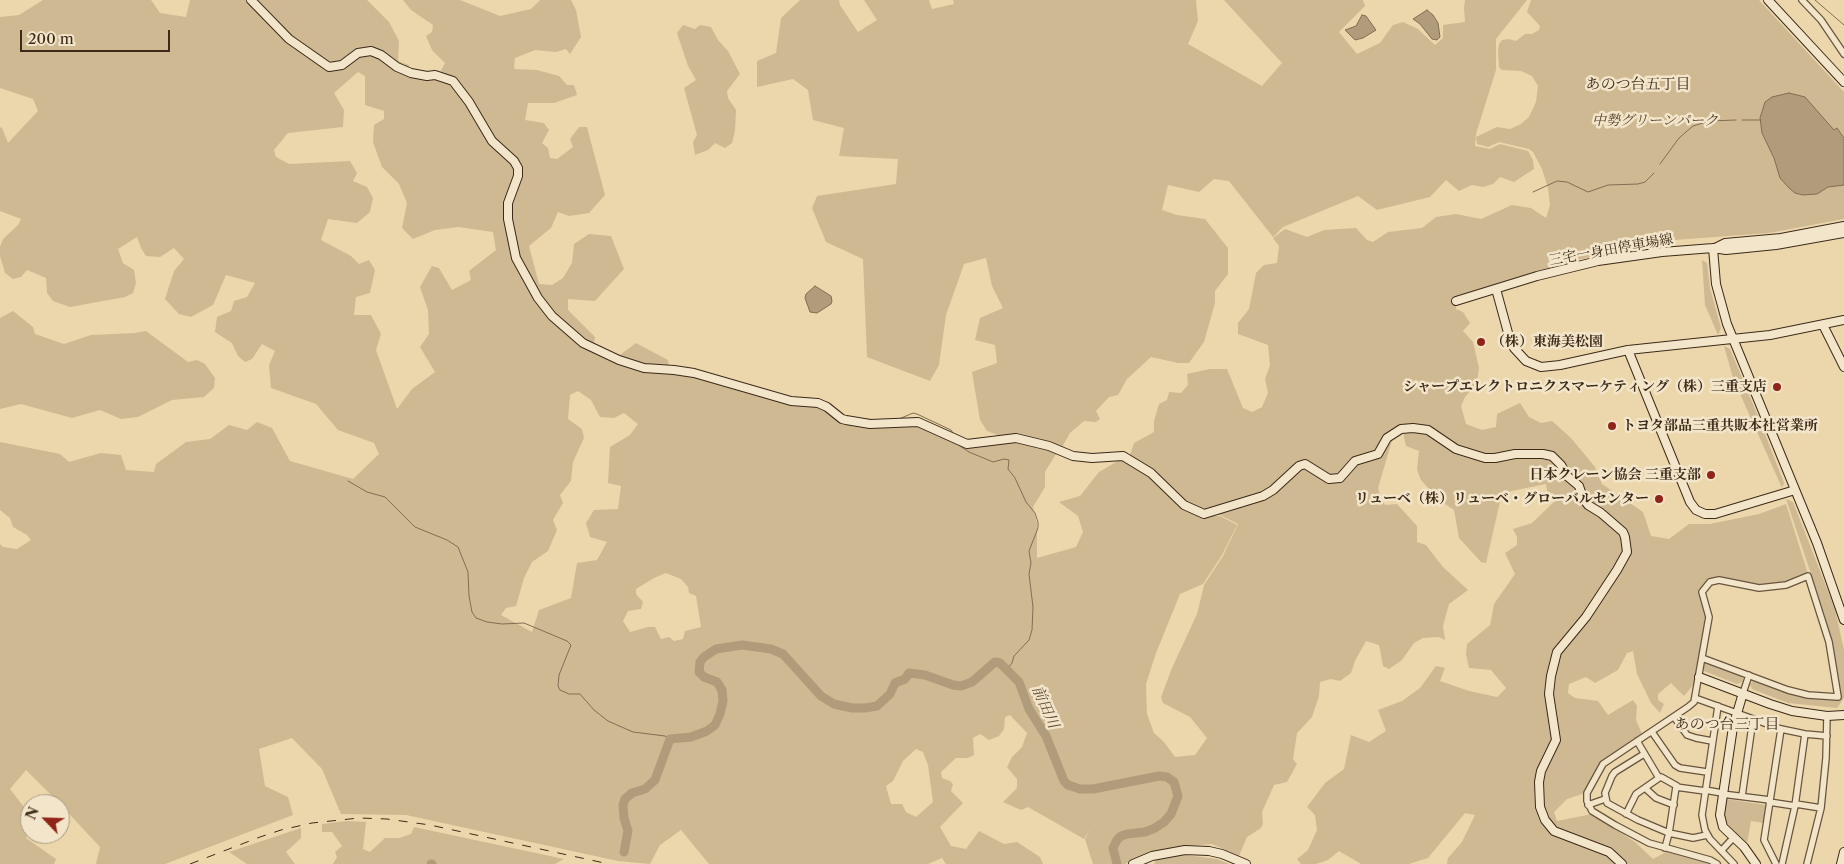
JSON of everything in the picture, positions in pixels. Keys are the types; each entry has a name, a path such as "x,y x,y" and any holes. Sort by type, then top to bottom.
{"main road":[{"path":"251,0 289,39 329,67 345,64 361,52 370,52 381,54 397,67 427,76 435,75 453,82 469,102 492,142 514,161 518,168 518,176 508,203 508,219 516,258 538,298 552,316 583,344 619,360 644,368 694,373 797,402 818,402 842,419 870,424 918,422 967,444 1016,438 1049,446 1066,455 1081,458 1123,456 1151,473 1184,506 1204,514 1263,496 1273,490 1299,466 1305,464 1329,479 1340,478 1355,461 1378,454 1388,436 1401,428 1428,430 1456,449 1485,458 1504,457 1515,454 1543,454 1552,456 1579,486 1588,505 1601,513 1623,532 1626,552 1617,570 1586,617 1557,652 1551,676 1550,694 1556,740 1541,771 1540,807 1545,820 1554,831 1609,852 1622,864"},
{"path":"1768,0 1844,82"},
{"name":"三宅一身田停車場線","path":"1713,248 1725,243 1781,238 1844,226"},
{"name":"三宅一身田停車場線","path":"1456,301 1537,276 1598,262 1662,252 1713,248 1726,250 1776,245 1844,233"},
{"path":"1713,248 1718,297 1733,339 1843,608 1844,620"},
{"path":"1496,288 1512,344 1519,355 1530,363 1541,367 1628,350 1770,335 1844,320"},
{"path":"1822,325 1844,367"},
{"path":"1628,350 1690,502 1696,510 1705,514 1715,514 1795,490"},
{"path":"1698,677 1792,711 1827,716 1844,715"},
{"path":"1743,693 1736,713 1722,794 1720,818 1723,827 1749,853 1756,864"},
{"path":"1134,864 1152,856 1185,850 1222,854 1246,864"},
{"path":"1841,864 1844,852"}],"street":[{"path":"1802,0 1821,20 1844,54"},
{"path":"1702,658 1796,692 1824,697 1838,697 1829,642 1808,576 1786,586 1759,588 1719,580 1710,582 1702,592 1709,617 1698,677 1696,698 1691,706 1609,759 1600,767 1587,793 1588,804 1592,811 1599,816 1641,840 1716,863 1734,837"},
{"path":"1743,693 1749,675"},
{"path":"1696,698 1781,729 1827,736"},
{"path":"1718,706 1702,815 1707,835 1734,864"},
{"path":"1807,864 1821,808 1827,716"},
{"path":"1674,717 1687,735 1712,741"},
{"path":"1742,796 1753,719"},
{"path":"1776,864 1764,840 1781,729"},
{"path":"1652,732 1675,766 1707,772"},
{"path":"1782,864 1795,805 1805,734"},
{"path":"1637,742 1659,778"},
{"path":"1644,754 1615,772 1606,790 1605,799 1610,805 1626,814 1669,833 1694,838 1707,835"},
{"path":"1626,814 1634,798 1661,777 1676,787 1821,808"},
{"path":"1665,848 1676,787"},
{"path":"1645,788 1656,798 1674,805"},
{"path":"1588,804 1605,799"}],"green space":[{"name":"中勢グリーンパーク","path":"43,0 151,0 160,13 186,17 190,0 367,0 389,22 399,41 398,61 409,65 410,74 437,78 445,63 432,50 426,36 432,32 433,25 411,10 403,0 460,0 500,16 531,9 540,0 571,0 576,10 581,37 570,54 566,49 556,52 535,50 515,58 514,69 537,70 559,76 567,85 574,85 577,95 554,103 528,103 525,120 544,123 549,130 542,143 548,148 550,158 557,159 573,147 570,139 579,127 587,127 605,195 589,213 569,216 558,212 551,228 529,246 539,284 552,285 563,278 572,263 574,244 589,234 611,236 624,269 595,301 568,299 568,310 595,337 593,351 613,360 636,343 668,360 670,373 689,375 794,405 814,405 825,408 842,422 863,427 914,425 928,429 961,447 975,448 1019,441 1042,446 1056,454 1045,472 1045,487 1033,507 1037,523 1037,558 1076,547 1083,532 1078,516 1059,502 1080,496 1099,472 1121,459 1142,469 1201,516 1220,516 1237,525 1222,555 1203,584 1180,594 1156,653 1146,684 1147,714 1154,733 1164,742 1175,757 1195,755 1207,738 1190,717 1163,703 1161,697 1197,614 1204,585 1223,556 1238,524 1220,515 1190,506 1152,470 1130,455 1134,443 1154,432 1154,421 1159,404 1167,400 1169,392 1181,393 1188,385 1187,374 1210,369 1227,369 1243,408 1252,412 1262,407 1268,393 1265,379 1270,365 1268,345 1238,334 1238,323 1249,309 1256,273 1264,265 1277,263 1279,246 1273,238 1285,229 1307,237 1324,230 1356,228 1367,240 1373,242 1388,232 1422,228 1436,217 1456,214 1481,219 1512,205 1531,208 1546,218 1550,205 1548,188 1542,169 1533,152 1529,149 1499,142 1488,147 1477,144 1476,137 1497,127 1510,129 1521,124 1529,117 1536,102 1538,86 1532,76 1521,71 1502,70 1499,67 1498,51 1502,40 1516,41 1525,34 1532,34 1539,30 1540,26 1527,12 1531,0 1759,0 1844,92 1844,219 1769,233 1661,241 1555,265 1556,268 1456,300 1456,309 1463,312 1470,323 1463,331 1473,342 1479,368 1477,383 1465,397 1461,406 1466,424 1482,430 1496,427 1497,414 1520,403 1529,417 1541,423 1552,421 1571,438 1595,467 1602,484 1643,512 1651,536 1669,539 1689,524 1710,524 1759,514 1786,504 1808,574 1786,584 1759,584 1718,577 1704,583 1700,593 1706,618 1694,684 1684,696 1671,683 1658,694 1658,700 1664,704 1660,713 1651,703 1637,674 1633,651 1627,653 1618,670 1595,683 1586,677 1569,684 1568,693 1575,698 1598,701 1608,715 1633,700 1637,706 1636,720 1642,734 1604,761 1585,793 1567,799 1554,812 1557,821 1592,814 1635,842 1653,859 1668,851 1715,864 1447,864 1448,858 1462,842 1475,815 1465,813 1428,858 1409,864 1361,864 1339,851 1328,860 1316,864 1301,864 1297,859 1308,850 1317,830 1315,815 1307,807 1325,783 1344,769 1351,735 1369,742 1386,731 1378,710 1402,701 1420,688 1436,666 1445,668 1440,681 1469,691 1497,697 1506,688 1491,670 1469,668 1466,654 1467,644 1490,625 1494,604 1515,574 1505,553 1517,545 1517,537 1513,529 1532,523 1559,497 1547,491 1546,484 1502,493 1486,563 1481,562 1459,538 1454,510 1439,500 1421,480 1417,470 1419,451 1406,446 1403,432 1393,437 1378,488 1381,499 1385,505 1397,504 1417,526 1417,542 1426,545 1443,567 1468,590 1449,604 1443,626 1445,640 1439,637 1423,638 1414,643 1402,660 1389,669 1383,666 1379,645 1366,641 1351,673 1340,681 1331,679 1320,682 1319,696 1312,717 1297,733 1293,759 1297,764 1287,782 1274,785 1262,812 1263,824 1261,828 1247,837 1239,856 1212,844 1160,850 1125,864 1093,864 1085,839 1091,828 1084,839 1028,807 1021,810 1003,802 1017,788 1017,779 1007,767 1012,757 1022,747 1027,733 1010,715 1005,717 1004,729 999,736 989,740 980,734 973,738 974,755 968,758 956,758 941,772 942,778 953,784 951,791 963,803 940,827 951,846 966,849 979,831 1004,844 1017,842 1040,857 1043,864 946,864 942,858 928,864 709,864 681,830 660,845 650,864 618,861 406,815 341,814 322,769 292,738 259,749 265,786 288,797 293,815 165,864 96,864 100,847 70,815 70,794 50,794 26,770 10,789 20,802 20,844 35,844 56,859 54,864 0,864 0,544 3,547 17,549 31,540 27,535 13,527 10,518 0,510 0,442 60,454 69,462 101,453 121,455 126,470 154,472 156,464 186,442 210,439 229,425 247,430 257,422 272,428 290,461 353,479 379,454 374,443 338,430 316,404 271,388 269,365 275,351 262,344 252,359 245,362 238,356 232,343 215,332 217,317 231,311 234,301 247,297 255,283 226,275 213,305 191,317 179,314 165,299 174,271 184,259 174,248 160,257 146,256 137,237 118,249 123,263 134,270 136,283 133,293 125,297 70,307 53,301 47,293 46,278 27,270 21,277 13,279 5,273 0,256 0,247 3,239 18,225 21,219 0,211 0,127 8,143 38,111 33,99 0,88 0,17 19,15","holes":["358,72 365,76 365,105 384,111 384,119 374,125 373,142 382,167 399,184 407,203 402,228 413,239 435,230 458,227 493,232 496,250 469,271 471,280 452,290 439,268 432,266 420,287 428,310 429,334 420,347 435,372 412,389 397,409 376,350 381,334 371,315 354,315 356,297 370,293 375,270 369,260 359,264 351,256 321,240 328,219 357,223 370,212 373,198 367,187 353,181 357,173 350,161 289,164 276,157 274,150 288,133 343,127 344,110 334,93","578,391 591,400 600,417 614,418 624,413 638,424 630,435 610,447 608,483 621,486 618,509 594,510 586,523 590,537 607,542 597,560 577,563 571,598 539,610 532,632 501,615 506,608 516,606 524,578 532,562 548,551 557,530 553,520 563,503 560,495 571,481 573,462 584,438 582,429 568,419 570,395","666,573 681,579 688,587 689,593 696,596 701,627 685,631 683,639 674,641 669,637 661,639 655,627 630,632 623,621 628,611 641,609 643,602 636,594 636,589","916,749 923,752 928,765 933,802 916,817 906,812 902,804 891,804 886,786 893,781 903,761"]},
{"path":"800,0 839,0 840,5 858,32 877,20 864,0 929,0 932,9 954,4 953,0 1196,0 1198,21 1188,44 1262,86 1282,63 1224,0 1363,0 1365,6 1339,32 1357,54 1380,43 1393,25 1403,22 1418,29 1435,45 1443,38 1443,25 1465,22 1465,0 1527,0 1496,39 1496,70 1476,134 1475,146 1490,149 1500,144 1528,151 1533,160 1534,169 1514,182 1500,177 1493,184 1483,187 1472,185 1459,191 1446,180 1430,197 1377,210 1358,196 1283,227 1273,237 1229,181 1214,179 1199,192 1168,185 1162,210 1177,215 1205,219 1228,248 1228,274 1215,291 1215,303 1204,342 1189,363 1178,363 1151,357 1127,379 1118,395 1109,397 1096,411 1100,419 1096,422 1084,421 1070,433 1061,449 1000,436 987,431 980,420 972,372 997,363 995,345 975,340 980,318 1003,308 992,286 986,258 964,264 946,315 939,365 930,381 867,357 863,259 826,242 812,208 817,196 896,184 898,159 839,156 844,128 813,120 808,90 793,79 757,87 757,61 776,53 781,18"},
{"path":"683,25 695,29 700,25 711,27 718,40 728,51 740,74 727,91 728,98 736,110 735,131 732,143 725,148 715,143 708,150 695,155 693,142 697,135 684,88 696,80 688,66 677,33"},
{"path":"1702,260 1707,263 1710,288 1721,328 1718,335 1705,305"},
{"path":"13,311 33,327 35,334 64,344 91,335 146,331 188,362 197,360 205,364 215,378 214,388 204,397 172,400 138,417 121,419 100,410 72,418 21,404 0,409 0,318"},
{"path":"1724,346 1730,349 1760,421 1784,483 1782,488 1733,378"},
{"path":"1786,499 1793,502 1835,609 1844,650 1844,698 1837,708 1788,703 1752,689 1750,684 1754,680 1825,699 1841,699 1825,616"},
{"path":"1706,662 1741,675 1742,682 1737,684 1704,671 1702,669 1703,664"},
{"path":"1726,799 1766,805 1764,823 1751,821 1747,844 1731,829 1726,821 1724,812"},
{"path":"347,821 366,822 363,849 370,852 385,838 399,838 411,834 414,827 564,859 555,864 333,864 337,857 335,852 342,846 332,832 322,832 322,824"},
{"path":"301,828 301,838 286,852 295,864 247,864 229,852"},
{"path":"1186,855 1217,859 1229,864 1154,864 1157,858"}],"shaded area":[{"path":"1427,10 1438,23 1440,37 1437,40 1432,39 1420,24 1413,19"},
{"path":"1362,15 1366,16 1376,30 1363,38 1355,40 1345,30 1356,26"},
{"path":"1789,93 1805,97 1834,130 1837,128 1844,138 1844,185 1828,187 1817,194 1803,195 1795,193 1780,178 1774,158 1762,133 1760,118 1765,102 1772,97"},
{"path":"815,286 831,296 832,301 831,304 817,313 810,312 805,298 806,294"}],"waterway":[{"path":"1815,0 1844,25"},
{"path":"1660,164 1679,138 1693,126 1709,121 1736,120"},
{"path":"1742,120 1761,120"},
{"path":"1533,192 1557,181 1567,182 1588,192 1608,185 1645,182 1654,173"},
{"path":"828,402 834,408"},
{"path":"899,419 913,413 917,414 951,430 953,433"},
{"path":"860,419 886,420"},
{"path":"954,442 969,452 993,462 1004,459 1009,460 1008,469 1015,478 1026,502 1035,513 1038,522 1038,528 1029,551 1031,563 1029,574 1033,607 1032,630 1029,640 1014,656 1012,663 1007,669"},
{"path":"348,481 367,492 385,497 415,527 447,540 458,547 468,572 469,596 472,612 476,618 502,624 524,623 567,641 571,645 559,675 558,686 560,690 569,694 580,694 594,710 608,721 633,732 665,736 670,739"},
{"name":"前田川","path":"624,852 628,831 624,818 623,805 625,799 632,793 645,789 655,780 670,739 691,737 707,731 715,725 720,714 723,701 722,690 717,682 704,677 699,672 700,662 716,649 742,645 771,649 783,654 821,696 834,704 852,708 877,706 890,694 895,683 905,679 909,673 925,675 961,686 972,682 995,662 1000,663 1019,682 1029,709 1046,736 1064,781 1068,785 1080,789 1093,789 1159,776 1167,777 1174,782 1178,796 1171,814 1155,828 1145,832 1121,836 1113,848 1117,864"}],"railway":[{"path":"190,864 281,830 312,823 359,818 387,819 430,825 609,864"}],"place":[{"name":"（株）東海美松園","path":"1481,342"},
{"name":"シャープエレクトロニクスマーケティング（株）三重支店","path":"1777,387"},
{"name":"トヨタ部品三重共販本社営業所","path":"1612,426"},
{"name":"日本クレーン協会 三重支部","path":"1711,475"},
{"name":"リューベ（株）リューベ・グローバルセンター","path":"1659,499"}],"district":[{"name":"あのつ台五丁目","path":"1638,85"},
{"name":"あのつ台三丁目","path":"1727,725"}]}
